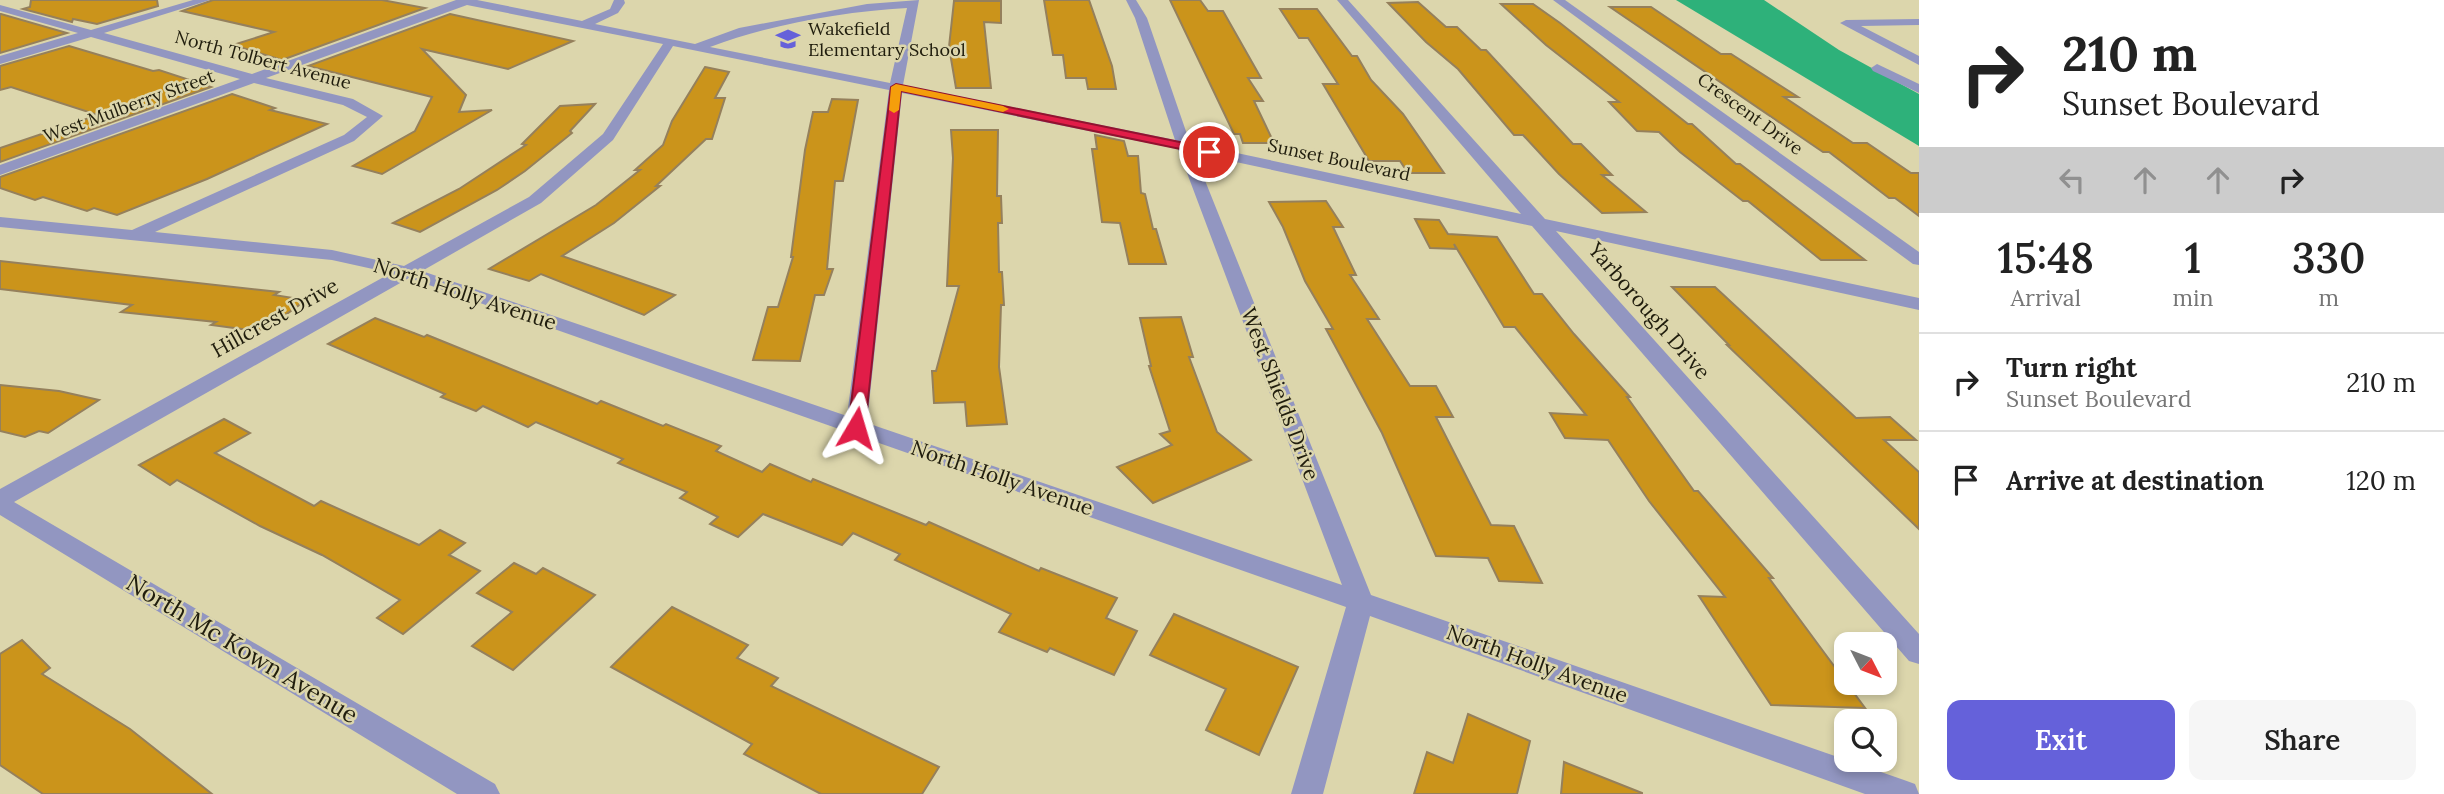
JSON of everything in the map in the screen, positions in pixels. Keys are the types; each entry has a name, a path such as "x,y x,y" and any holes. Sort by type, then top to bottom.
{"street":[{"path":"0,60 205,0"},
{"path":"584,24 614,11 620,3 619,0"},
{"name":"West Shields Drive","path":"1131,0 1141,18 1184,146 1361,602"},
{"name":"Yarborough Drive","path":"1342,0 1919,653"},
{"name":"Crescent Drive","path":"1558,0 1919,260"},
{"name":"Sunset Boulevard","path":"471,1 1184,146 1919,304"},
{"name":"West Mulberry Street","path":"0,170 471,1"},
{"path":"697,47 718,37 867,7 914,2 896,87 856,428"},
{"name":"North Tolbert Avenue","path":"0,8 348,102 376,116 349,138 134,235"},
{"path":"1919,22 1846,23 1919,61"},
{"name":"Hillcrest Drive","path":"0,502 535,200 608,137 671,41"},
{"path":"1919,74 1882,71 1919,89"},
{"name":"North Holly Avenue","path":"0,222 332,255 405,271 1361,602 1904,794"},
{"name":"North Mc Kown Avenue","path":"0,502 484,794"},
{"path":"1307,794 1361,602"}],"green space":[{"path":"1676,0 1764,0 1839,50 1919,94 1919,146"}],"building":[{"path":"31,0 157,0 158,6 97,24 73,19 72,22 23,9 30,7"},
{"path":"213,0 382,0 425,8 282,60 233,45 274,32 182,11"},
{"path":"1044,0 1089,0 1112,66 1116,89 1088,89 1086,78 1066,78 1063,55 1053,55"},
{"path":"1170,0 1200,0 1208,11 1223,11 1261,78 1248,78 1263,101 1254,101 1274,143 1243,143 1240,134 1234,134"},
{"path":"954,1 1001,1 1001,23 984,22 991,88 956,88 949,47"},
{"path":"1418,2 1446,27 1457,27 1481,50 1486,50 1573,144 1581,144 1612,175 1602,175 1646,212 1602,213 1559,174 1523,135 1514,135 1458,69 1426,42 1388,3"},
{"path":"1501,4 1533,4 1688,124 1692,124 1736,164 1740,164 1865,260 1821,260 1748,201 1743,201 1680,152 1659,132 1637,131 1609,102 1619,102 1546,45"},
{"path":"1610,7 1651,7 1721,54 1731,54 1798,97 1784,97 1853,143 1867,143 1911,173 1919,173 1919,216 1895,198 1889,198 1829,152 1823,152"},
{"path":"1280,9 1317,9 1352,56 1357,56 1371,80 1403,114 1444,173 1408,173 1400,161 1369,161 1323,84 1338,84 1308,38 1299,38"},
{"path":"1,14 67,33 0,53"},
{"path":"450,14 573,41 508,69 422,49 466,95 459,112 492,110 382,174 353,166 415,131 432,97 308,66"},
{"path":"69,46 211,87 0,162 0,148 98,115 11,87 0,90 0,66"},
{"path":"705,67 729,72 715,98 725,98 712,139 706,139 656,186 660,186 614,223 562,256 675,295 644,315 541,274 529,281 489,269 596,205 640,170 635,170 663,145 672,121"},
{"path":"232,94 275,108 270,110 327,124 207,179 117,215 94,208 87,211 43,197 35,200 0,188 0,177"},
{"path":"832,99 858,100 843,181 835,181 827,269 833,269 824,295 815,295 800,361 753,360 768,307 778,307 793,257 805,150 813,112 828,112"},
{"path":"595,104 570,131 572,133 497,190 420,232 393,223 459,189 526,145 522,144 560,106"},
{"path":"951,130 998,130 997,196 1001,196 1002,223 998,223 999,272 1002,272 1004,305 1001,305 999,367 1007,424 967,426 965,402 934,403 932,371 936,371 959,286 947,286 953,158"},
{"path":"1095,135 1124,141 1128,156 1138,156 1141,193 1145,194 1153,229 1156,229 1166,264 1129,264 1120,223 1102,222 1092,149 1097,149"},
{"path":"1326,201 1343,227 1333,227 1356,275 1350,275 1379,319 1367,319 1410,386 1436,386 1453,417 1436,417 1491,525 1514,526 1542,583 1499,581 1488,558 1436,556 1382,433 1326,329 1333,329 1305,281 1283,227 1269,202"},
{"path":"1415,219 1439,220 1448,234 1497,237 1534,294 1542,294 1630,397 1627,397 1694,491 1698,491 1773,578 1769,578 1834,666 1834,695 1855,695 1865,708 1771,705 1699,596 1725,597 1649,501 1608,440 1565,438 1550,413 1586,415 1515,327 1504,327 1454,244 1456,249 1430,248"},
{"path":"0,261 279,292 274,295 306,300 270,326 257,331 211,325 216,322 121,312 132,305 0,289"},
{"path":"1672,287 1715,287 1856,418 1890,417 1916,440 1884,440 1919,472 1919,529 1727,345"},
{"path":"1181,317 1193,357 1189,357 1217,432 1251,460 1153,503 1117,467 1172,445 1160,434 1170,431 1149,366 1140,318"},
{"path":"375,318 424,337 427,335 597,404 601,401 663,426 666,424 721,446 716,451 762,472 770,464 811,482 813,479 926,525 929,522 1039,571 1041,568 1117,598 1106,618 1137,631 1114,675 1050,648 1047,652 999,632 1011,614 895,560 900,554 853,533 842,545 763,514 738,537 710,524 718,517 680,498 687,492 618,463 623,459 536,422 528,427 483,406 476,411 441,397 445,394 328,344"},
{"path":"0,385 59,391 99,400 48,433 39,431 25,437 0,431"},
{"path":"224,419 250,433 215,453 314,506 321,501 419,545 440,530 465,543 449,555 480,571 403,634 377,618 400,600 322,555 260,526 177,480 170,485 139,465"},
{"path":"514,563 536,574 543,568 595,595 513,670 472,646 512,612 477,593"},
{"path":"672,607 748,645 737,658 778,678 771,686 939,767 922,794 821,794 744,754 752,744 611,667"},
{"path":"1174,614 1298,667 1259,755 1206,730 1226,689 1150,655"},
{"path":"22,640 50,668 42,674 130,729 212,794 43,794 0,765 0,654"},
{"path":"1468,714 1530,741 1517,794 1414,794 1427,752 1453,763"},
{"path":"1564,762 1642,793 1642,794 1561,794"}],"slow traffic":[{"path":"894,110 896,87 1003,109"}],"place":[{"name":"Wakefield Elementary School","path":"788,39"}],"route":[{"path":"856,428 896,87 1209,152"}]}
